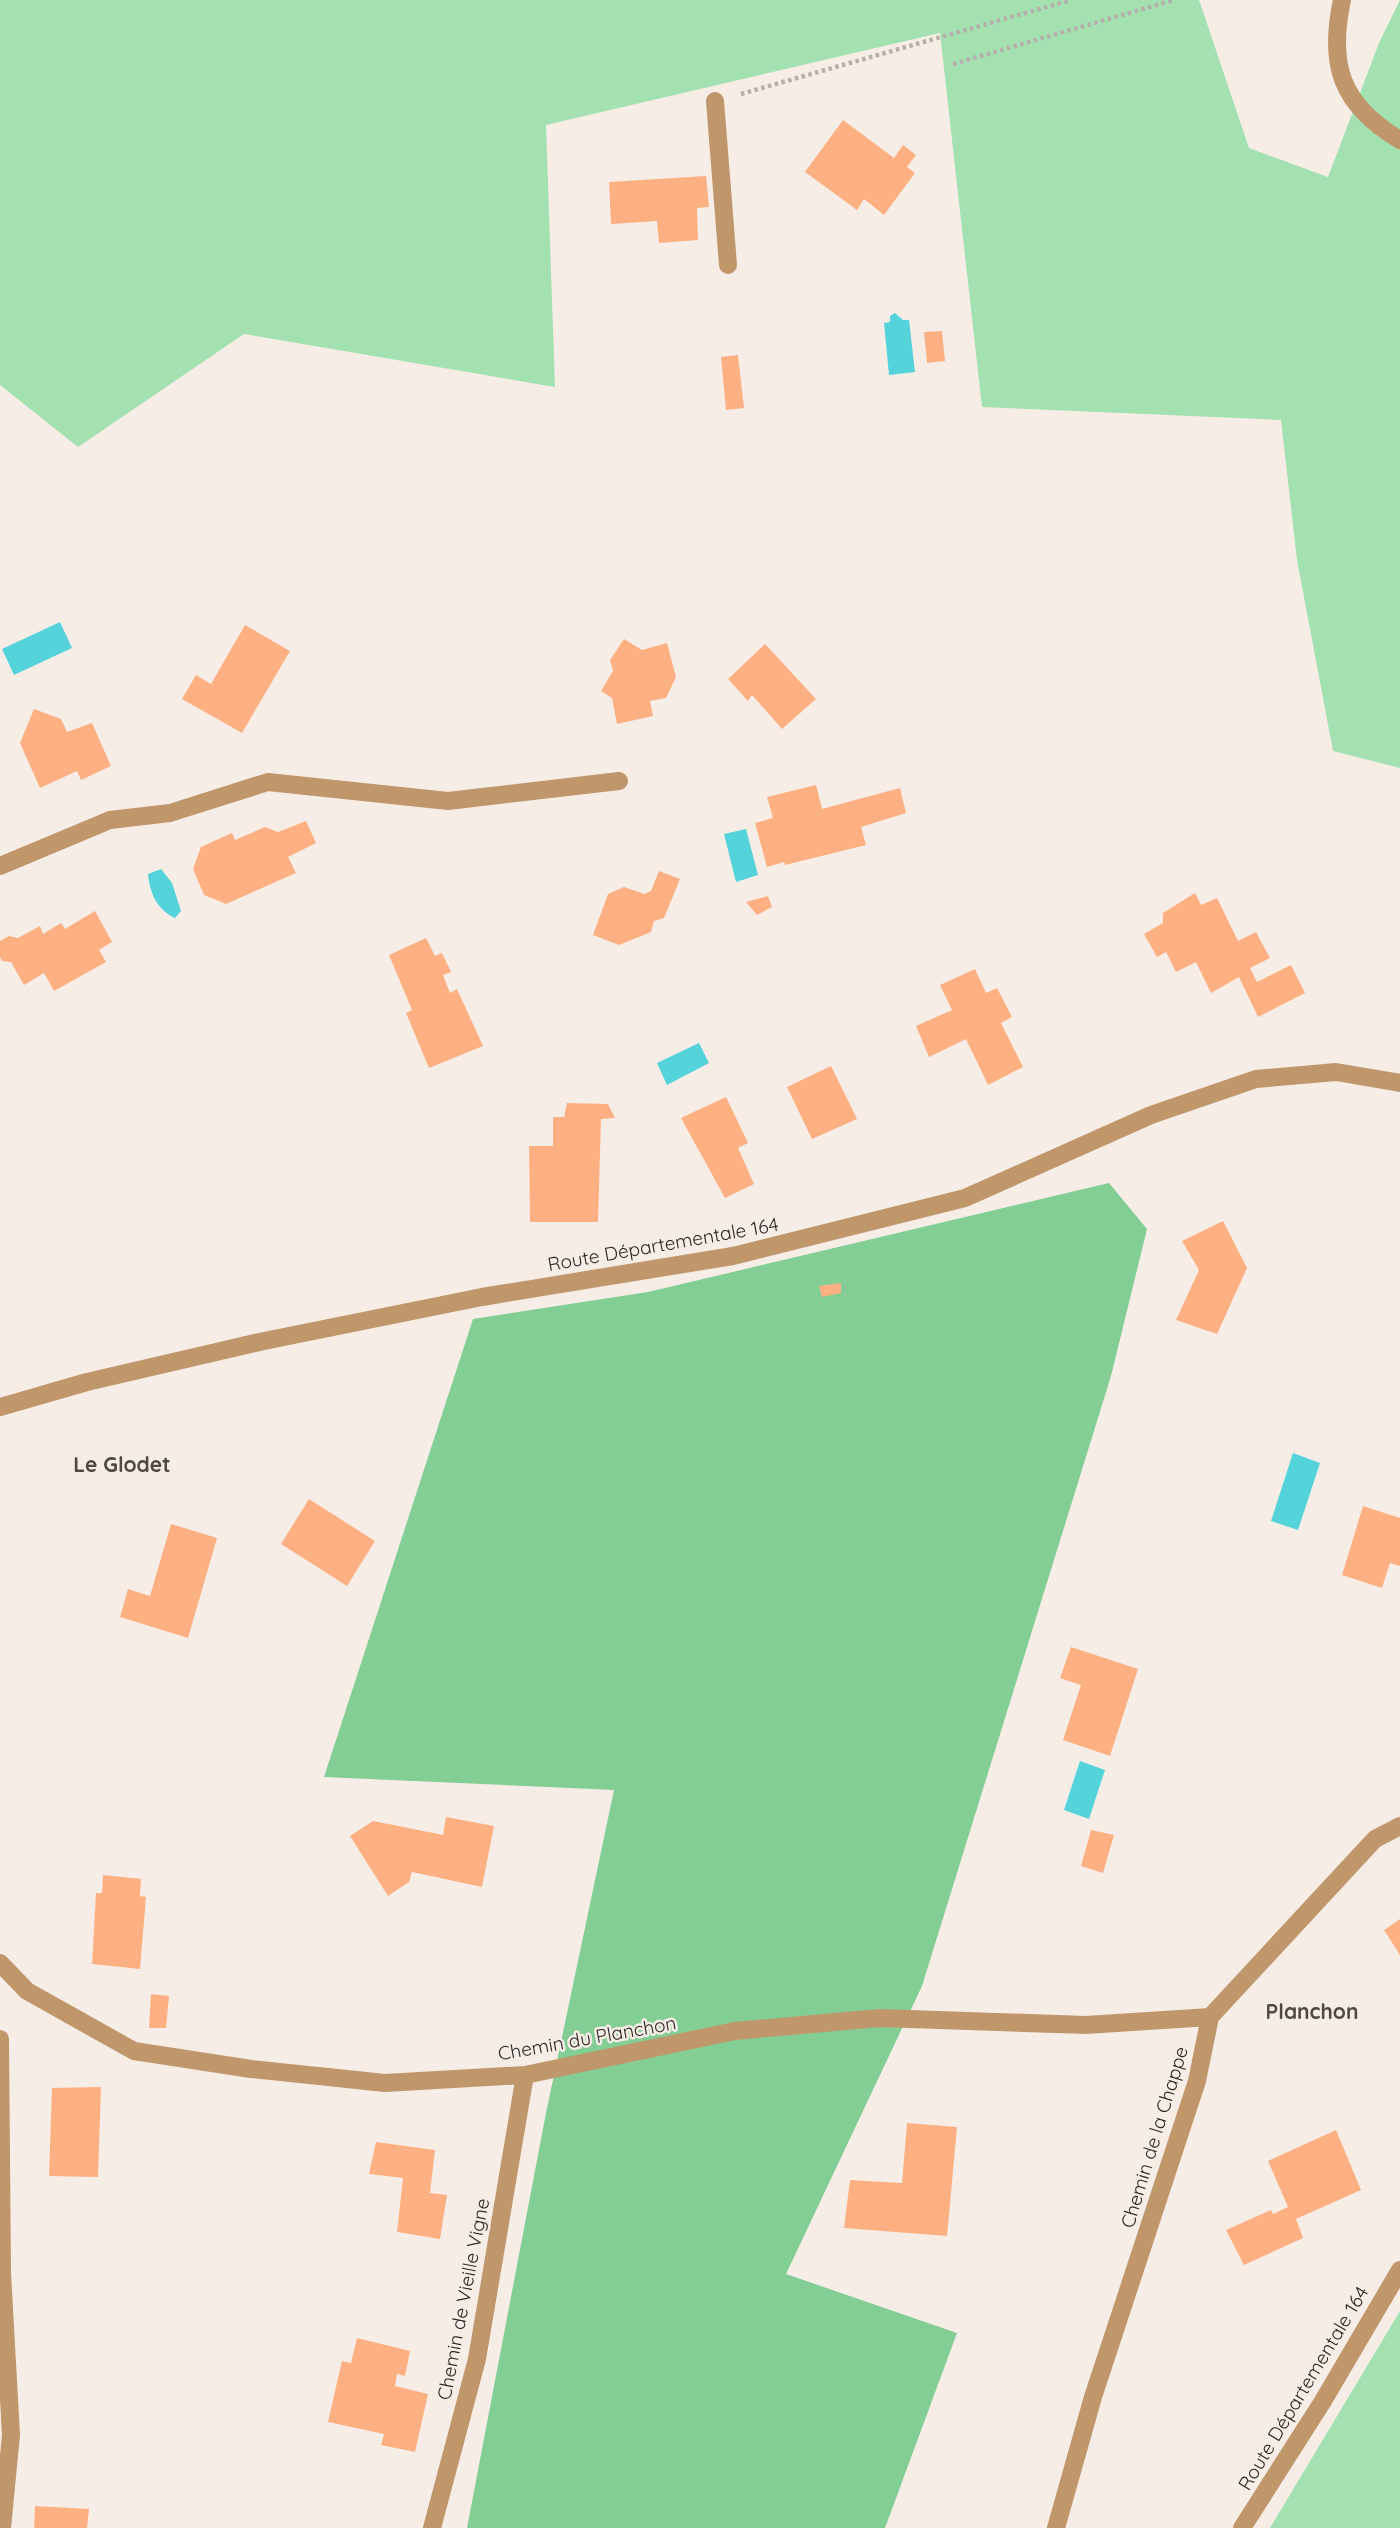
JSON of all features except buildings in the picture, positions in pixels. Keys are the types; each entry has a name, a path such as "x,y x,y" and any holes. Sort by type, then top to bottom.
{"street":[{"path":"1342,0 1335,35 1339,70 1349,95 1374,125 1400,140"},
{"path":"715,101 728,265"},
{"path":"0,866 110,820 170,813 268,782 448,801 619,782"},
{"name":"Route Départementale 164","path":"0,1407 87,1382 264,1341 482,1297 733,1255 965,1198 1151,1115 1256,1079 1336,1072 1400,1083"},
{"path":"1210,2017 1375,1839 1400,1826"},
{"name":"Chemin du Planchon","path":"0,1963 27,1991 134,2051 251,2069 385,2083 525,2074 736,2031 880,2018 1086,2025 1210,2017"},
{"name":"Chemin de la Chappe","path":"1056,2528 1093,2397 1197,2081 1210,2017"},
{"path":"0,2039 2,2273 10,2435 2,2528"},
{"name":"Chemin de Vieille Vigne","path":"432,2528 477,2359 525,2074"},
{"name":"Route Départementale 164","path":"1242,2528 1323,2401 1400,2270"}],"path":[{"path":"715,101 1070,0"},
{"path":"953,64 1174,0"}],"green space":[{"path":"0,0 1199,0 1249,148 1328,177 1379,43 1400,0 1400,768 1333,751 1297,560 1281,420 982,407 940,33 546,125 555,387 244,334 78,447 0,385"},
{"path":"1109,1183 1147,1229 1111,1376 922,1986 786,2274 957,2333 885,2528 467,2528 546,2113 614,1790 324,1777 473,1319 648,1292"},
{"path":"1400,2311 1400,2528 1270,2528"}],"water":[{"path":"895,313 903,320 909,320 915,372 889,375 884,323 890,322 890,316"},
{"path":"60,622 72,648 14,675 2,649"},
{"path":"746,829 758,875 736,882 724,834"},
{"path":"161,869 172,883 181,911 175,918 160,906 151,889 148,874"},
{"path":"699,1043 709,1063 667,1085 657,1063"},
{"path":"1293,1453 1320,1463 1298,1530 1271,1521"},
{"path":"1080,1761 1105,1770 1089,1819 1064,1810"}],"district":[{"name":"Le Glodet","path":"122,1465"},
{"name":"Planchon","path":"1312,2012"}]}
